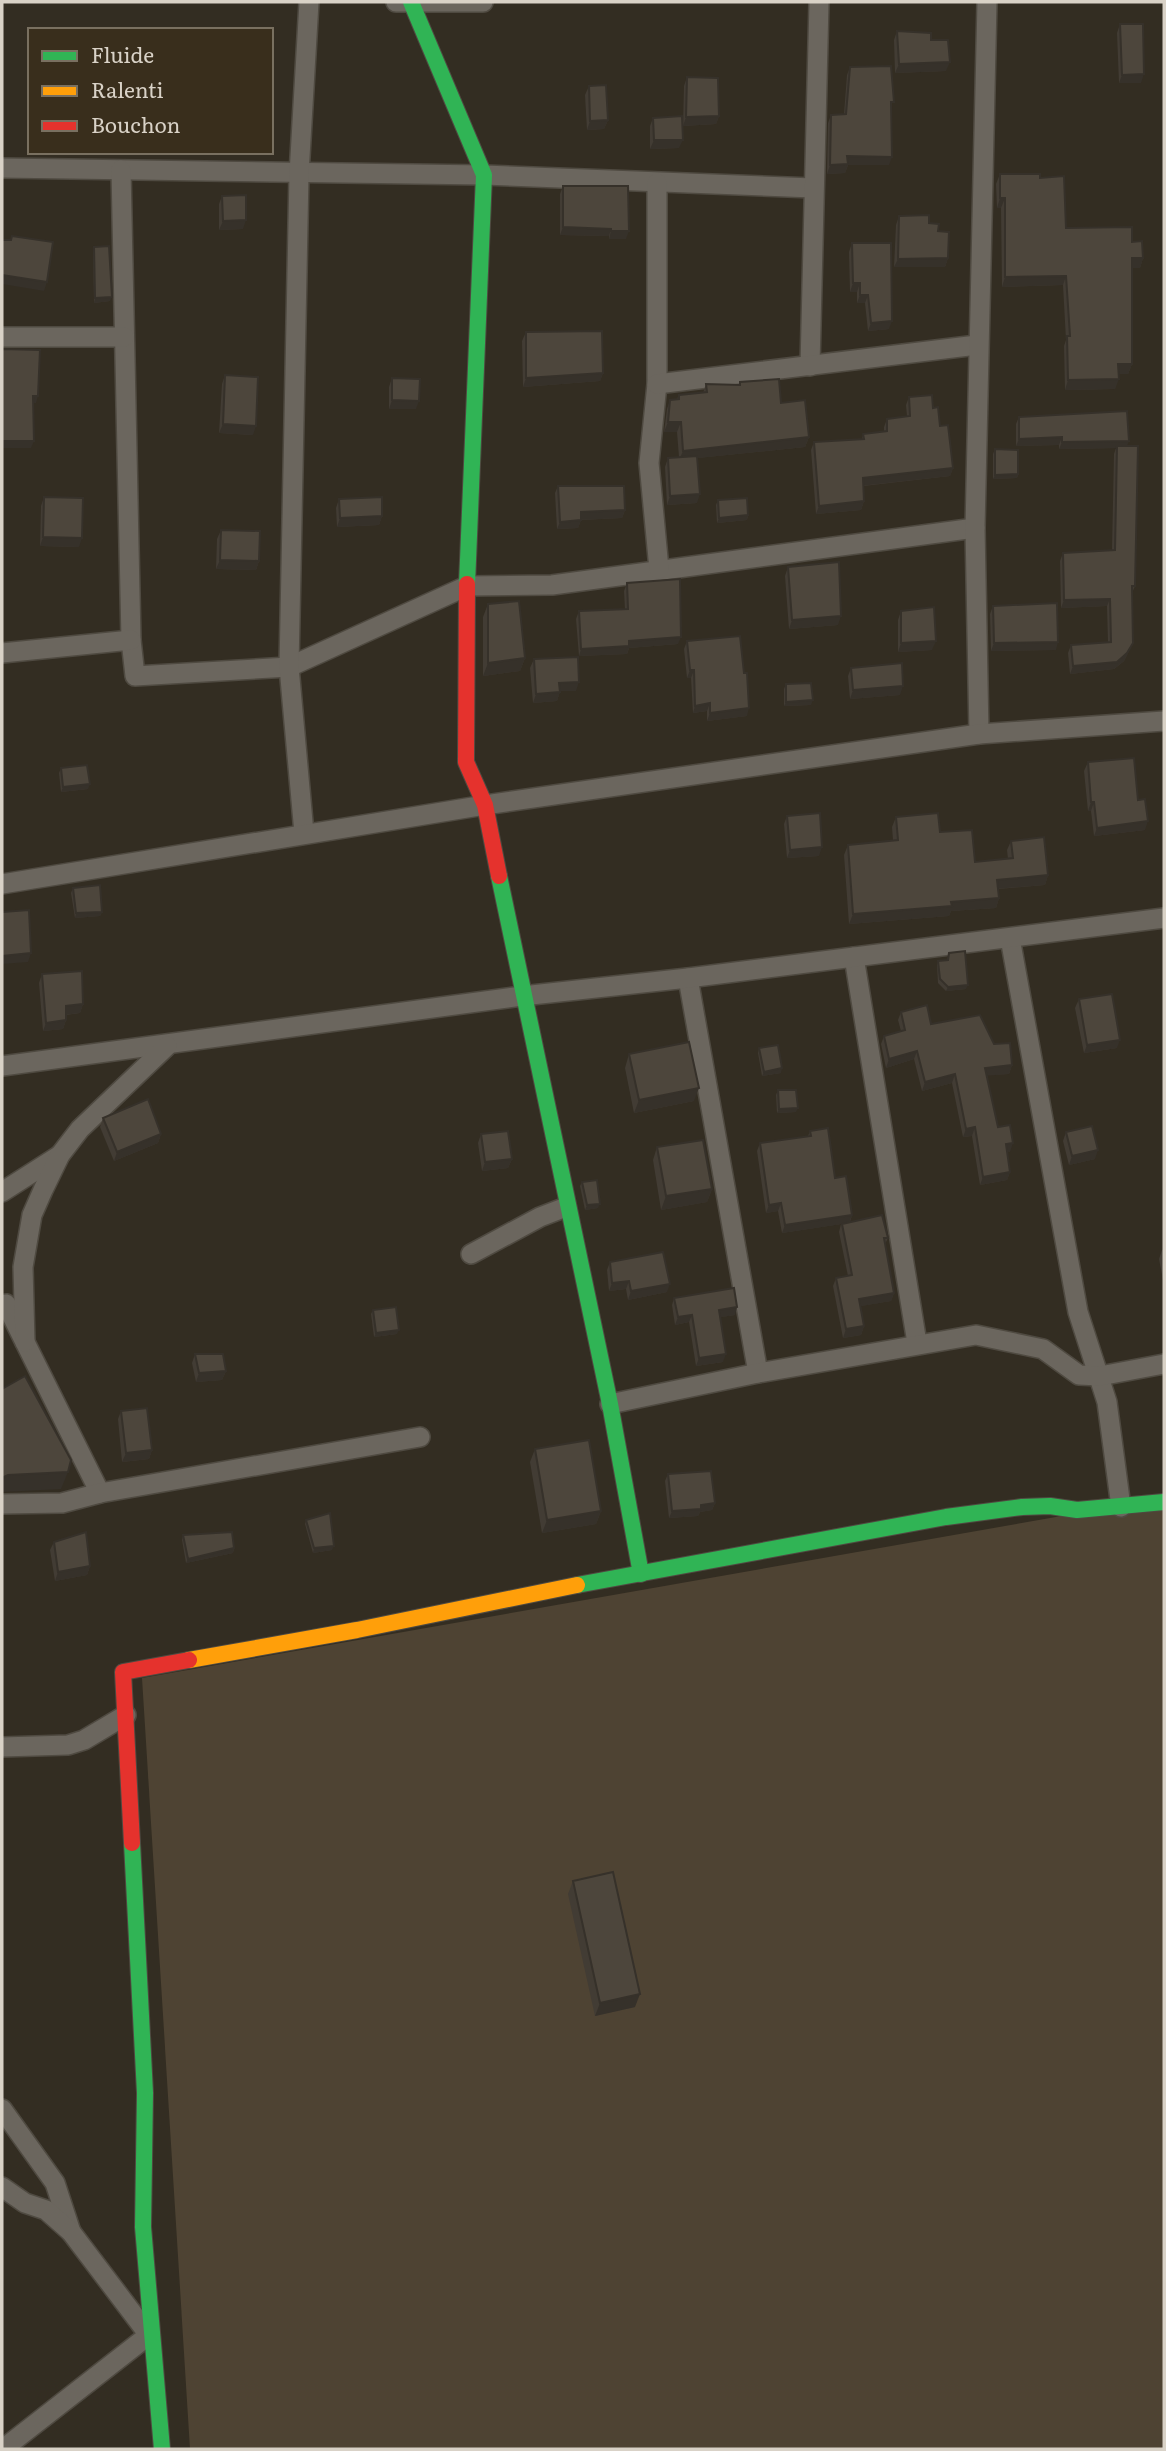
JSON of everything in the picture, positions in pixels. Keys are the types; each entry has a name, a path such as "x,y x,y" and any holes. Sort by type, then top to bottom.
{"street":[{"path":"304,833 289,667 299,174 309,2"},
{"path":"396,2 482,2"},
{"path":"411,2 484,175 467,586 467,762 485,805 566,1207 610,1404 641,1574"},
{"path":"810,366 818,2"},
{"path":"979,734 975,528 977,345 987,2"},
{"path":"2,168 484,175 813,188"},
{"path":"121,170 131,640 135,676 289,667 467,586 552,585 975,528"},
{"path":"657,183 657,384 649,463 659,569"},
{"path":"2,337 124,337"},
{"path":"657,384 977,345"},
{"path":"2,653 131,640"},
{"path":"2,884 485,805 979,734 1164,721"},
{"path":"2,1066 522,996 688,978 1164,918"},
{"path":"1010,938 1077,1312 1100,1376 1121,1507"},
{"path":"854,957 917,1343"},
{"path":"688,978 758,1373"},
{"path":"25,1342 23,1267 32,1215 60,1154 80,1129 167,1045"},
{"path":"2,1192 60,1154"},
{"path":"471,1254 540,1217 566,1207"},
{"path":"2,1307 6,1304 100,1493"},
{"path":"610,1404 917,1343 976,1335 1043,1349 1079,1375 1100,1376 1164,1364"},
{"path":"2,1504 62,1503 100,1493 420,1437"},
{"path":"162,2449 149,2335 140,2160 145,2093 123,1672 358,1630 509,1597 1003,1509 1121,1507 1164,1502"},
{"path":"2,1746 68,1745 84,1740 126,1715"},
{"path":"2,2109 55,2183 71,2232"},
{"path":"2,2187 25,2203 46,2210 71,2232 149,2335"},
{"path":"2,2449 149,2335"}],"shaded area":[{"path":"1164,1498 1164,2449 190,2449 142,1678"}],"building":[{"path":"1120,24 1143,24 1144,74 1122,75"},
{"path":"897,31 931,33 931,40 948,40 950,62 899,64"},
{"path":"891,66 894,102 891,102 892,157 847,156 848,164 830,165 831,115 846,114 850,67"},
{"path":"687,77 718,78 719,116 686,117"},
{"path":"606,85 608,120 590,121 589,86"},
{"path":"682,116 683,140 654,140 653,118"},
{"path":"1000,174 1040,174 1040,178 1064,176 1066,228 1132,227 1132,242 1142,241 1143,258 1132,258 1132,364 1118,364 1119,379 1068,380 1067,336 1070,336 1066,276 1005,277 1005,198 1000,198"},
{"path":"563,186 628,186 629,231 563,227"},
{"path":"246,195 246,220 223,221 222,196"},
{"path":"929,215 929,223 939,224 938,231 949,232 948,258 898,259 899,216"},
{"path":"12,236 53,242 47,282 2,275 2,240 11,240"},
{"path":"852,243 891,243 892,321 871,323 868,295 860,295 860,283 853,283"},
{"path":"109,246 112,297 95,298 94,247"},
{"path":"602,331 603,373 526,378 526,332"},
{"path":"2,349 40,350 38,396 33,396 34,441 2,441"},
{"path":"225,375 258,377 256,426 223,424"},
{"path":"392,378 420,379 419,401 392,400"},
{"path":"779,379 781,403 805,400 809,437 683,451 681,422 668,422 670,400 679,399 679,395 707,392 706,384 740,385 740,382"},
{"path":"932,395 933,408 938,407 940,426 948,425 953,468 863,478 864,501 819,506 814,442 864,439 863,434 887,431 887,419 910,416 909,397"},
{"path":"1127,411 1129,441 1062,442 1062,437 1019,439 1019,417"},
{"path":"1117,446 1138,446 1135,586 1132,586 1133,643 1117,662 1073,666 1071,645 1111,642 1110,599 1064,600 1063,553 1115,550"},
{"path":"995,449 1018,450 1018,474 995,475"},
{"path":"697,456 700,494 670,496 668,458"},
{"path":"558,486 624,486 625,510 581,512 581,520 560,522"},
{"path":"44,497 83,498 82,538 43,537"},
{"path":"382,497 382,516 340,518 339,499"},
{"path":"747,498 748,515 719,518 718,500"},
{"path":"221,530 260,531 259,561 220,560"},
{"path":"839,562 841,616 792,620 788,567"},
{"path":"680,579 681,637 629,641 629,646 581,649 579,611 628,609 627,583"},
{"path":"519,601 525,658 488,663 488,604"},
{"path":"1057,603 1058,642 994,643 993,606"},
{"path":"934,607 936,641 901,643 901,611"},
{"path":"740,636 744,673 747,673 749,708 710,713 710,703 695,706 694,670 690,670 687,641"},
{"path":"578,657 579,682 559,683 560,692 536,694 534,659"},
{"path":"902,663 903,686 853,690 851,668"},
{"path":"811,683 813,700 786,702 786,684"},
{"path":"1134,758 1138,800 1145,799 1148,821 1097,828 1094,802 1091,802 1088,762"},
{"path":"87,765 90,784 63,787 61,768"},
{"path":"820,813 822,847 790,850 787,816"},
{"path":"938,813 940,832 972,830 975,862 1013,858 1011,841 1044,837 1048,875 997,880 999,898 951,902 952,906 853,914 848,845 898,840 896,817"},
{"path":"100,885 102,912 76,913 73,888"},
{"path":"29,910 31,953 2,956 2,912"},
{"path":"965,951 968,985 948,987 940,979 938,961 948,960 949,953"},
{"path":"82,971 83,1004 66,1006 66,1020 46,1023 42,974"},
{"path":"1112,994 1120,1040 1087,1045 1079,999"},
{"path":"927,1005 931,1024 980,1015 994,1044 1010,1043 1012,1065 985,1068 998,1127 1010,1125 1013,1143 1006,1144 1010,1172 983,1177 975,1127 966,1129 955,1074 925,1082 917,1051 889,1059 884,1036 905,1030 901,1012"},
{"path":"689,1042 699,1088 639,1100 629,1054"},
{"path":"778,1045 782,1068 764,1072 759,1048"},
{"path":"778,1090 796,1090 798,1108 779,1109"},
{"path":"148,1099 161,1134 117,1152 103,1118"},
{"path":"1092,1126 1098,1150 1072,1156 1066,1132"},
{"path":"828,1128 835,1178 846,1176 852,1215 785,1225 781,1203 769,1205 760,1143 811,1136 810,1131"},
{"path":"508,1131 512,1159 485,1162 481,1134"},
{"path":"703,1140 712,1189 666,1196 657,1147"},
{"path":"597,1180 600,1204 587,1205 582,1182"},
{"path":"882,1215 888,1238 884,1238 894,1293 859,1299 864,1326 846,1329 836,1278 852,1275 842,1224"},
{"path":"663,1252 670,1284 631,1291 629,1281 612,1283 610,1262"},
{"path":"734,1288 737,1307 719,1310 726,1354 699,1358 692,1315 678,1317 674,1298"},
{"path":"396,1307 399,1330 376,1333 373,1310"},
{"path":"195,1354 223,1354 226,1371 199,1373"},
{"path":"25,1376 71,1460 68,1472 8,1475 2,1478 2,1389"},
{"path":"147,1408 152,1450 126,1453 121,1411"},
{"path":"589,1440 601,1511 547,1520 535,1449"},
{"path":"711,1471 715,1503 701,1505 701,1509 672,1511 668,1474"},
{"path":"330,1513 334,1546 314,1548 306,1520"},
{"path":"86,1532 90,1566 58,1572 54,1542"},
{"path":"232,1532 234,1548 188,1559 183,1535"},
{"path":"613,1872 640,1994 600,2003 573,1881"}],"traffic: fast":[{"path":"411,2 484,175 467,584"},
{"path":"499,876 610,1404 641,1574"},
{"path":"577,1585 946,1517 1022,1507 1050,1506 1077,1510 1164,1502"},
{"path":"132,1843 145,2093 143,2227 162,2449"}],"traffic: slow":[{"path":"189,1660 357,1630 577,1585"}],"traffic: jam":[{"path":"467,584 466,762 485,805 499,876"},
{"path":"132,1843 123,1672 189,1660"}]}
